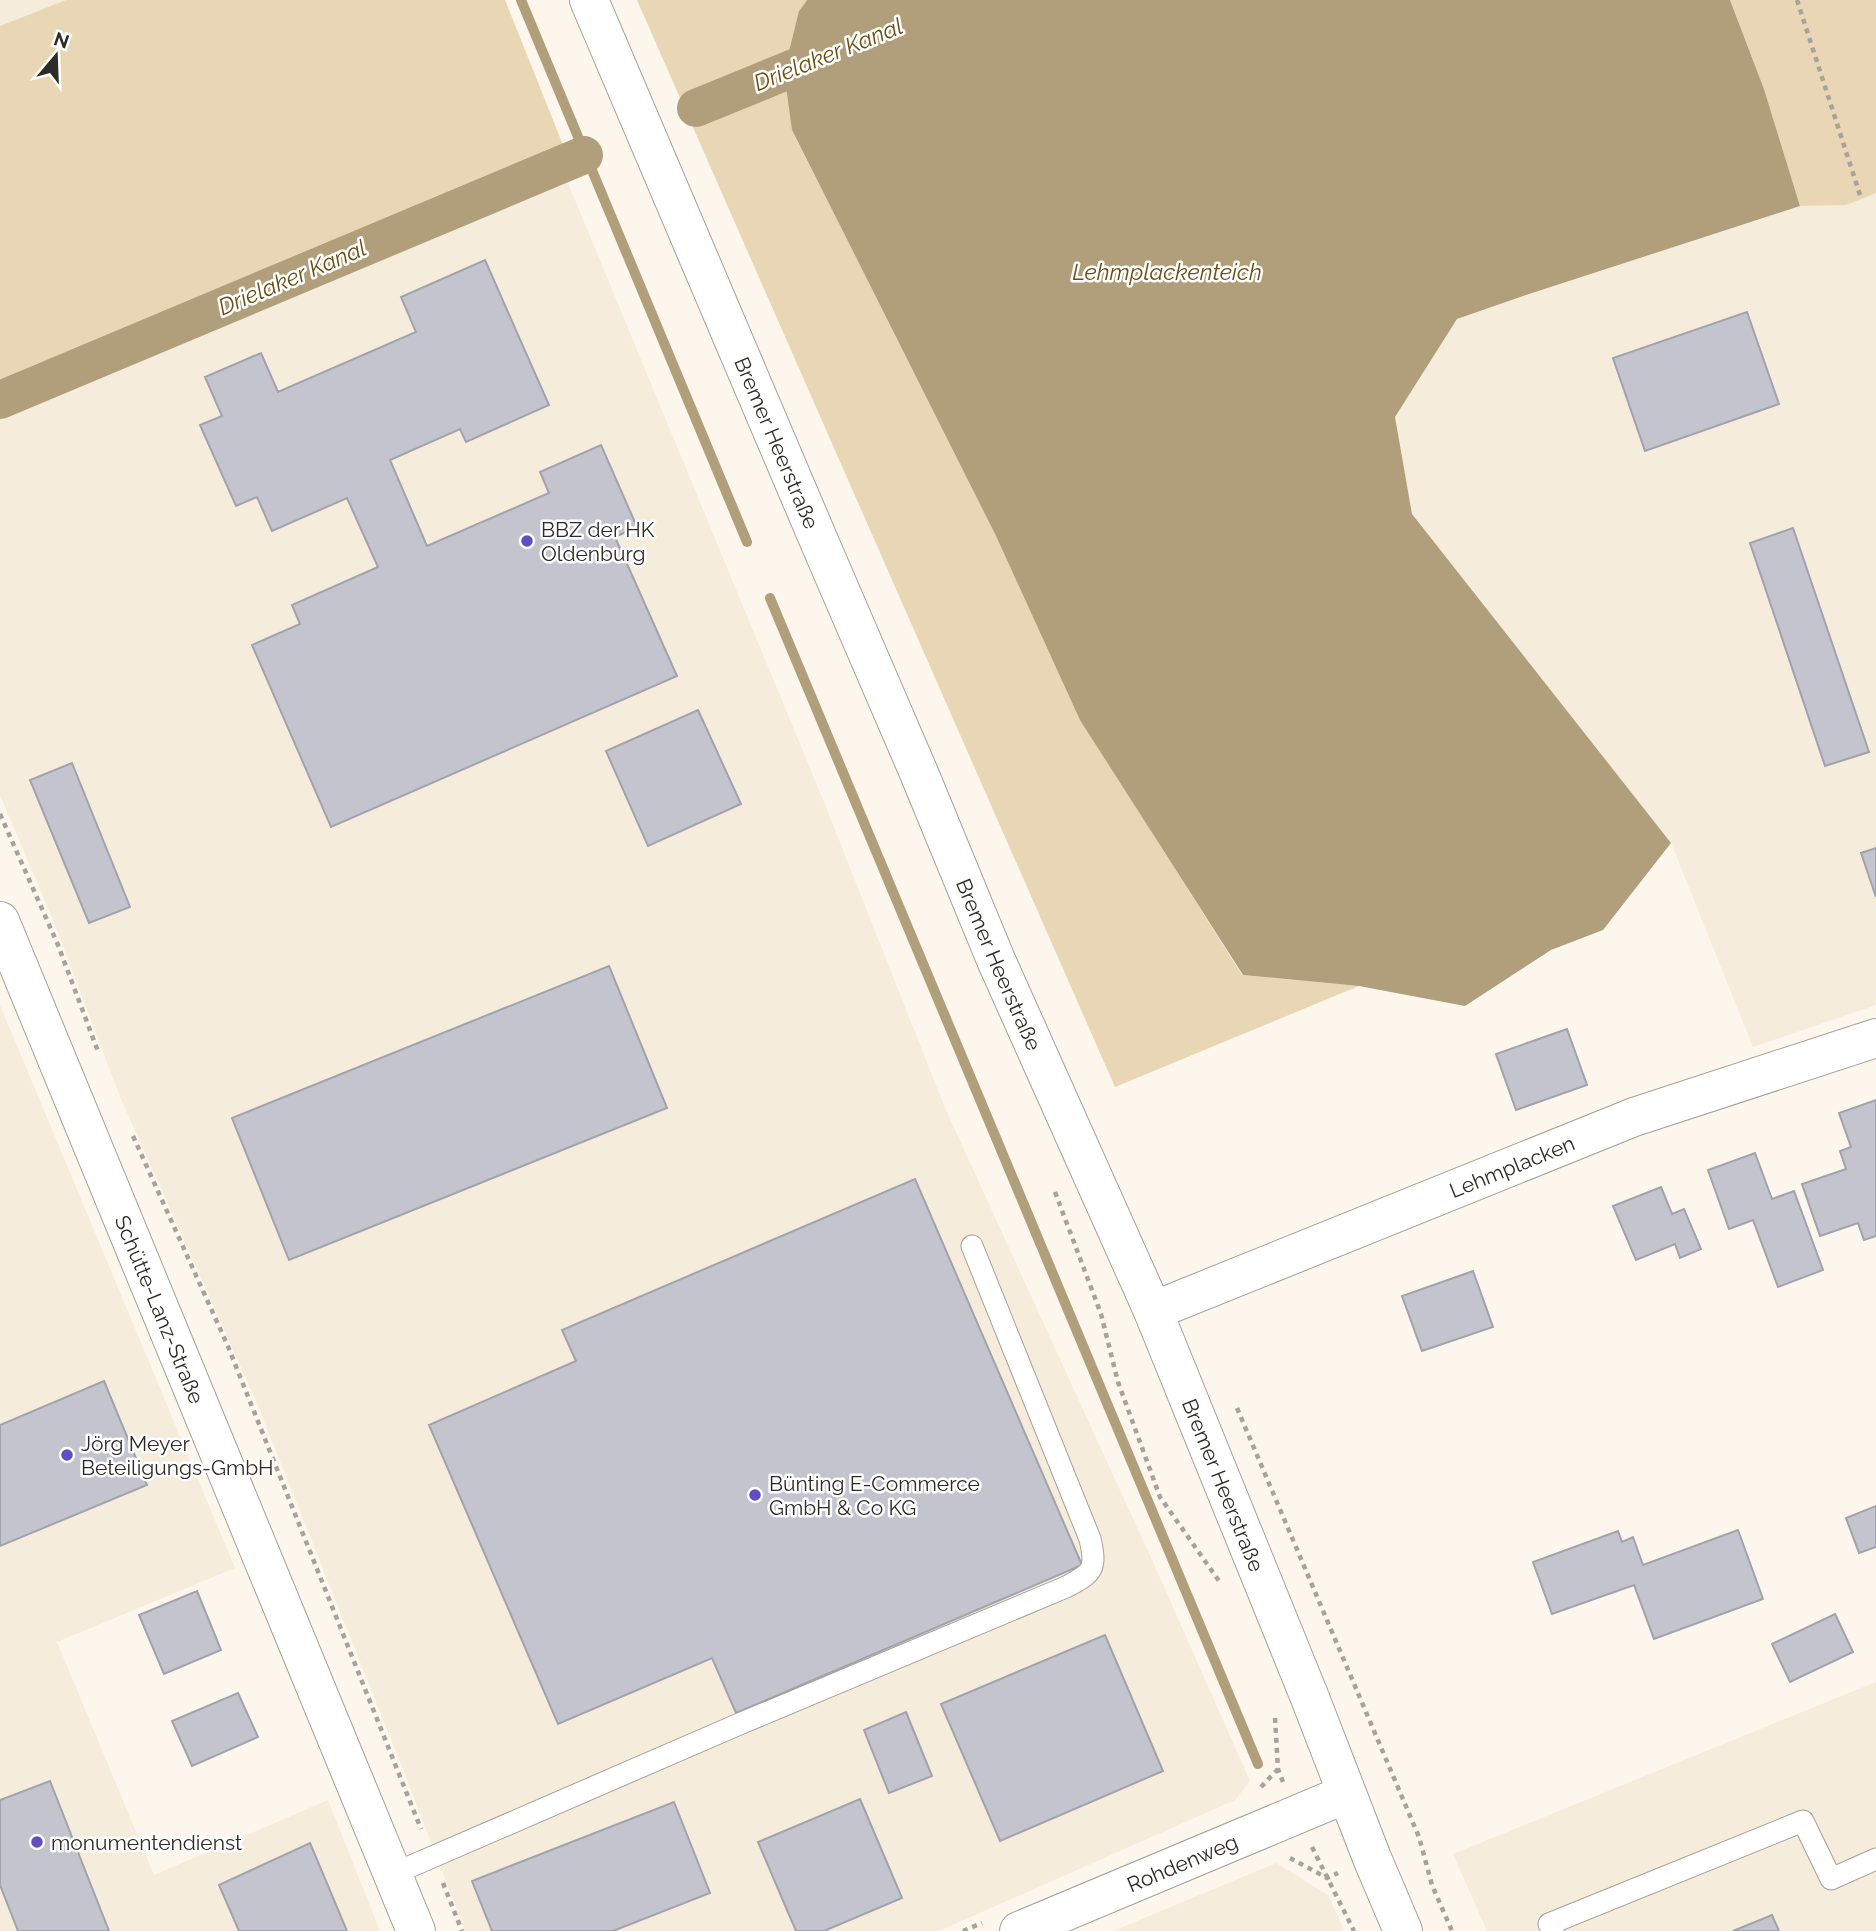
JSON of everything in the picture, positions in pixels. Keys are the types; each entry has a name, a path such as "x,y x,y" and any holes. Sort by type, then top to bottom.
{"street":[{"name":"Bremer Heerstraße","path":"589,0 996,960 1153,1311 1403,1931"},
{"name":"Schütte-Lanz-Straße","path":"0,921 416,1931"},
{"name":"Lehmplacken","path":"1153,1311 1634,1117 1876,1038"},
{"name":"Rohdenweg","path":"1019,1931 1346,1794"}],"lane":[{"path":"393,1874 1086,1577 1095,1560 1090,1539 972,1246"},
{"path":"1553,1931 1549,1924 1803,1821 1831,1879 1876,1859"}],"path":[{"path":"1797,0 1861,198"},
{"path":"0,814 58,945 102,1062"},
{"path":"128,1125 227,1344 462,1931"},
{"path":"1233,1398 1419,1837 1432,1885 1452,1931"},
{"path":"1295,1815 1354,1931"}],"shaded area":[{"path":"0,0 66,0 0,26"},
{"path":"66,0 505,0 563,145 0,382 0,26"},
{"path":"637,0 807,0 799,11 792,130 996,536 1081,720 1242,975 1359,986 1115,1087"},
{"path":"1730,0 1876,0 1876,193 1846,205 1800,206 1764,89"},
{"path":"568,183 824,802 945,1108 1250,1781 1235,1800 939,1931 465,1931 256,1401 121,1099 53,920 0,795 0,415"},
{"path":"1876,193 1876,1005 1753,1047 1671,843 1412,514 1395,417 1457,319 1800,206 1846,205"},
{"path":"0,1005 235,1568 57,1642 154,1875 328,1800 380,1931 0,1931"},
{"path":"1876,1682 1876,1931 1487,1931 1453,1854"},
{"path":"1276,1863 1328,1895 1344,1931 1113,1931"}],"water":[{"name":"Lehmplackenteich","path":"807,0 1730,0 1764,89 1800,206 1457,319 1395,417 1412,514 1671,843 1603,930 1551,950 1465,1006 1359,986 1243,975 1080,720 996,536 792,130 784,72 799,11"}],"building":[{"name":"BBZ der HK Oldenburg","path":"485,260 549,405 466,442 460,429 390,460 427,546 549,493 540,472 601,445 637,527 615,537 677,676 331,827 252,645 300,624 292,605 378,567 347,498 272,531 257,497 236,506 200,425 222,416 205,377 261,353 278,392 416,332 401,297"},
{"path":"1747,312 1779,404 1645,451 1613,358"},
{"path":"1793,528 1869,752 1825,766 1750,543"},
{"path":"698,710 741,804 648,846 606,751"},
{"path":"72,763 130,907 89,923 30,780"},
{"path":"1876,848 1876,897 1861,853"},
{"path":"609,966 667,1108 289,1260 232,1118"},
{"path":"1567,1029 1587,1085 1516,1110 1496,1054"},
{"path":"1876,1100 1876,1236 1864,1240 1858,1223 1820,1236 1802,1184 1846,1169 1840,1151 1851,1147 1839,1113"},
{"path":"1755,1153 1772,1199 1794,1191 1823,1270 1778,1287 1753,1220 1729,1229 1708,1170"},
{"name":"Bünting E-Commerce GmbH & Co KG","path":"915,1179 1082,1565 736,1713 712,1658 558,1724 429,1425 576,1361 562,1330"},
{"path":"1661,1187 1672,1214 1684,1209 1701,1249 1680,1258 1675,1244 1636,1260 1613,1206"},
{"path":"1473,1271 1493,1327 1422,1351 1402,1296"},
{"name":"Jörg Meyer Beteiligungs-GmbH","path":"104,1381 147,1485 0,1546 0,1425"},
{"path":"1876,1506 1876,1547 1859,1553 1846,1518"},
{"path":"1738,1530 1763,1599 1654,1639 1634,1585 1552,1614 1533,1562 1618,1531 1622,1542 1633,1537 1643,1565"},
{"path":"197,1591 221,1650 164,1674 139,1615"},
{"path":"1835,1614 1853,1652 1790,1682 1772,1644"},
{"path":"1105,1635 1163,1771 1000,1841 941,1704"},
{"path":"238,1693 258,1737 192,1766 172,1721"},
{"path":"906,1712 932,1776 889,1793 864,1730"},
{"name":"monumentendienst","path":"50,1781 109,1931 18,1931 0,1885 0,1800"},
{"path":"860,1799 902,1898 824,1931 796,1931 758,1842"},
{"path":"674,1802 710,1893 613,1931 492,1931 472,1881"},
{"path":"310,1843 347,1931 239,1931 219,1885"},
{"path":"1772,1915 1779,1931 1733,1931"}],"waterway":[{"path":"521,0 747,542"},
{"name":"Drielaker Kanal","path":"696,108 833,52"},
{"name":"Drielaker Kanal","path":"0,400 584,155"},
{"path":"770,598 1258,1764"}],"place":[{"name":"BBZ der HK Oldenburg","path":"527,541"},
{"name":"Jörg Meyer Beteiligungs-GmbH","path":"67,1455"},
{"name":"Bünting E-Commerce GmbH & Co KG","path":"755,1495"},
{"name":"monumentendienst","path":"37,1842"}]}
